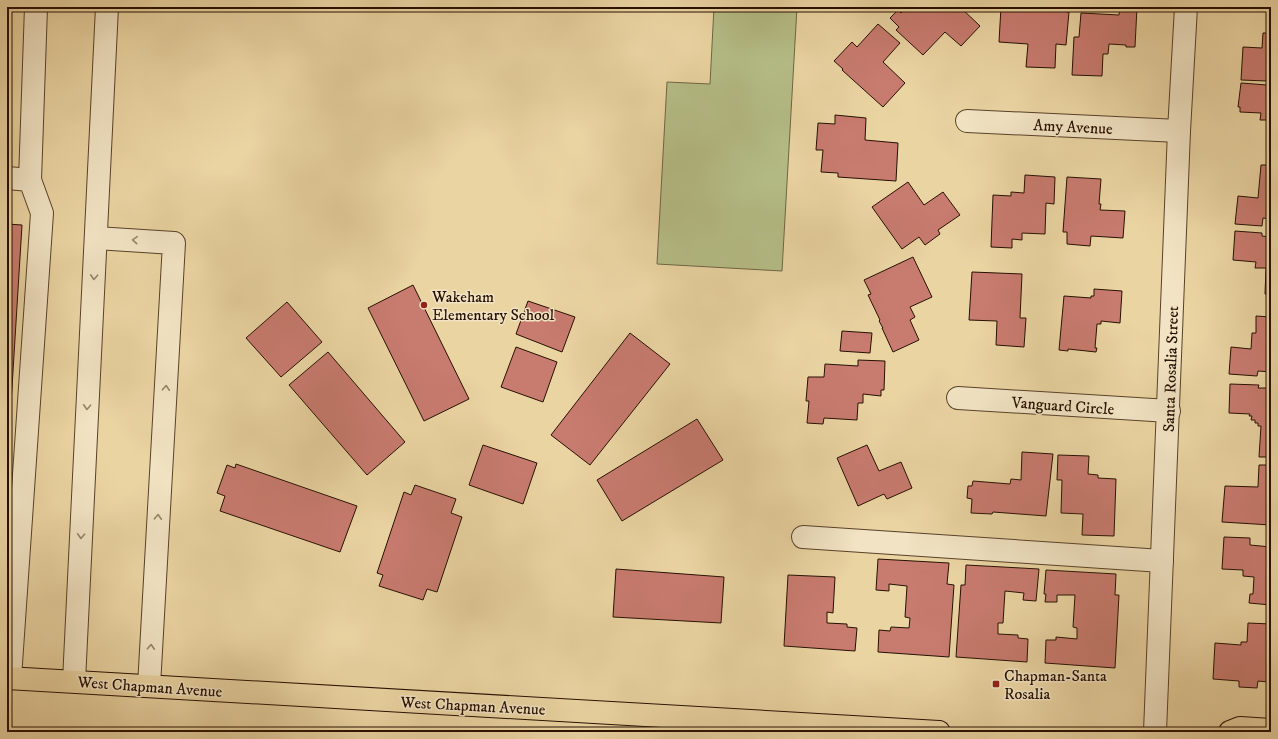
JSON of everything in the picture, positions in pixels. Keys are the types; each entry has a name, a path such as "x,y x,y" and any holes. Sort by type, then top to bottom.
{"main road":[{"name":"West Chapman Avenue","path":"8,678 939,732"},
{"path":"1230,732 1240,728 1271,730"}],"street":[{"path":"8,678 42,213 30,180 36,7"},
{"path":"74,681 106,7"},
{"name":"Santa Rosalia Street","path":"1154,732 1169,411 1179,131 1186,7"},
{"name":"Amy Avenue","path":"967,121 1179,131"},
{"path":"7,178 30,180"},
{"path":"96,238 174,243 149,686"},
{"name":"Vanguard Circle","path":"958,398 1169,411"},
{"path":"803,537 1162,561"}],"green space":[{"path":"714,7 797,7 782,271 657,264 667,82 710,84"}],"building":[{"path":"906,7 951,7 955,11 960,7 980,26 961,46 945,32 923,55 896,30 899,27 890,18 898,10 901,13"},
{"path":"1001,7 1032,9 1033,7 1051,7 1051,10 1069,12 1066,45 1056,44 1055,68 1026,67 1028,44 999,42"},
{"path":"1120,7 1137,7 1135,47 1109,44 1108,54 1103,54 1102,76 1072,75 1074,37 1079,37 1081,13 1119,15"},
{"path":"1268,15 1271,15 1271,72 1268,72 1267,81 1241,80 1243,47 1262,48 1263,33 1267,33"},
{"path":"878,24 900,43 883,62 905,83 883,107 834,61 852,42 857,47"},
{"path":"1241,83 1267,85 1267,88 1271,88 1271,120 1260,120 1261,113 1240,112 1240,107 1238,107"},
{"path":"835,115 866,118 865,140 898,143 896,181 838,177 838,173 821,172 823,150 816,150 818,123 835,124"},
{"path":"1261,165 1271,165 1271,219 1263,218 1262,226 1235,224 1238,196 1258,198"},
{"path":"1025,175 1055,177 1054,204 1046,203 1045,234 1022,233 1022,240 1012,239 1012,248 991,247 993,195 1011,196 1011,192 1024,193"},
{"path":"1067,177 1101,179 1100,210 1125,211 1123,238 1091,236 1090,246 1067,244 1067,232 1063,232"},
{"path":"908,182 924,205 943,192 960,215 938,230 940,234 925,245 919,237 902,249 872,207"},
{"path":"7,224 22,225 7,469"},
{"path":"1235,231 1262,233 1262,236 1271,237 1271,294 1265,294 1266,268 1255,268 1256,262 1233,260"},
{"path":"913,257 932,297 910,307 915,317 910,320 919,340 893,352 868,295 871,294 864,280"},
{"path":"972,272 1022,274 1020,318 1026,318 1024,347 996,345 997,321 969,320"},
{"path":"413,285 469,399 424,421 368,308"},
{"path":"1094,289 1122,291 1120,323 1101,321 1101,324 1097,324 1096,352 1068,349 1068,351 1059,350 1064,296 1091,298 1091,296 1094,296"},
{"path":"528,301 575,317 562,352 516,334"},
{"path":"287,302 322,342 281,377 246,338"},
{"path":"1256,316 1271,317 1271,372 1258,371 1257,376 1229,374 1231,347 1251,349 1252,333 1256,333"},
{"path":"842,331 872,333 870,353 840,351"},
{"path":"630,333 670,364 590,465 551,435"},
{"path":"516,347 557,362 543,402 501,387"},
{"path":"328,352 405,442 367,475 289,385"},
{"path":"858,360 885,361 884,390 881,390 881,396 863,394 863,403 858,403 857,420 824,418 823,424 807,423 809,401 806,401 808,377 824,377 825,364 858,366"},
{"path":"1230,384 1259,385 1258,388 1271,388 1271,457 1259,457 1261,426 1258,426 1258,423 1255,423 1255,420 1251,420 1252,416 1249,416 1250,414 1229,413"},
{"path":"697,419 723,460 622,521 597,480"},
{"path":"483,445 537,463 523,504 469,485"},
{"path":"867,445 879,471 901,462 912,488 887,499 884,494 858,506 837,458"},
{"path":"1022,452 1053,454 1046,516 993,512 992,514 971,513 972,499 967,498 968,486 972,486 973,481 1010,484 1011,479 1021,480"},
{"path":"1058,455 1089,456 1088,474 1098,475 1098,478 1116,479 1114,536 1082,535 1083,514 1061,513 1062,480 1057,480"},
{"path":"236,464 357,506 340,552 220,511 225,496 217,493 227,465 235,468"},
{"path":"1259,465 1271,465 1271,525 1222,522 1225,486 1258,487"},
{"path":"415,485 456,499 451,513 462,517 437,592 427,589 423,600 379,586 383,575 377,573 404,492 411,495"},
{"path":"1224,537 1250,538 1250,545 1271,547 1271,605 1249,603 1250,594 1253,594 1254,577 1243,576 1243,570 1222,569"},
{"path":"878,559 949,563 947,584 954,585 949,657 878,652 879,630 890,631 891,627 909,628 910,618 905,617 907,586 889,584 889,591 876,590"},
{"path":"966,565 1039,569 1036,601 1023,600 1024,593 1005,591 1003,623 998,623 998,634 1018,635 1018,638 1028,639 1027,662 956,657 961,585 965,585"},
{"path":"616,569 724,577 721,623 613,617"},
{"path":"1046,570 1116,574 1115,595 1119,595 1115,668 1045,663 1046,640 1056,640 1056,637 1077,639 1077,628 1073,627 1075,595 1057,595 1057,602 1045,602 1046,594 1044,594"},
{"path":"788,575 835,577 833,613 827,612 827,623 847,624 847,627 857,628 855,651 784,646"},
{"path":"1248,623 1271,624 1271,681 1258,681 1257,688 1239,687 1239,681 1213,679 1215,643 1241,645 1241,642 1247,642"}],"place":[{"name":"Wakeham Elementary School","path":"424,305"},
{"name":"Chapman-Santa Rosalia","path":"996,684"}]}
